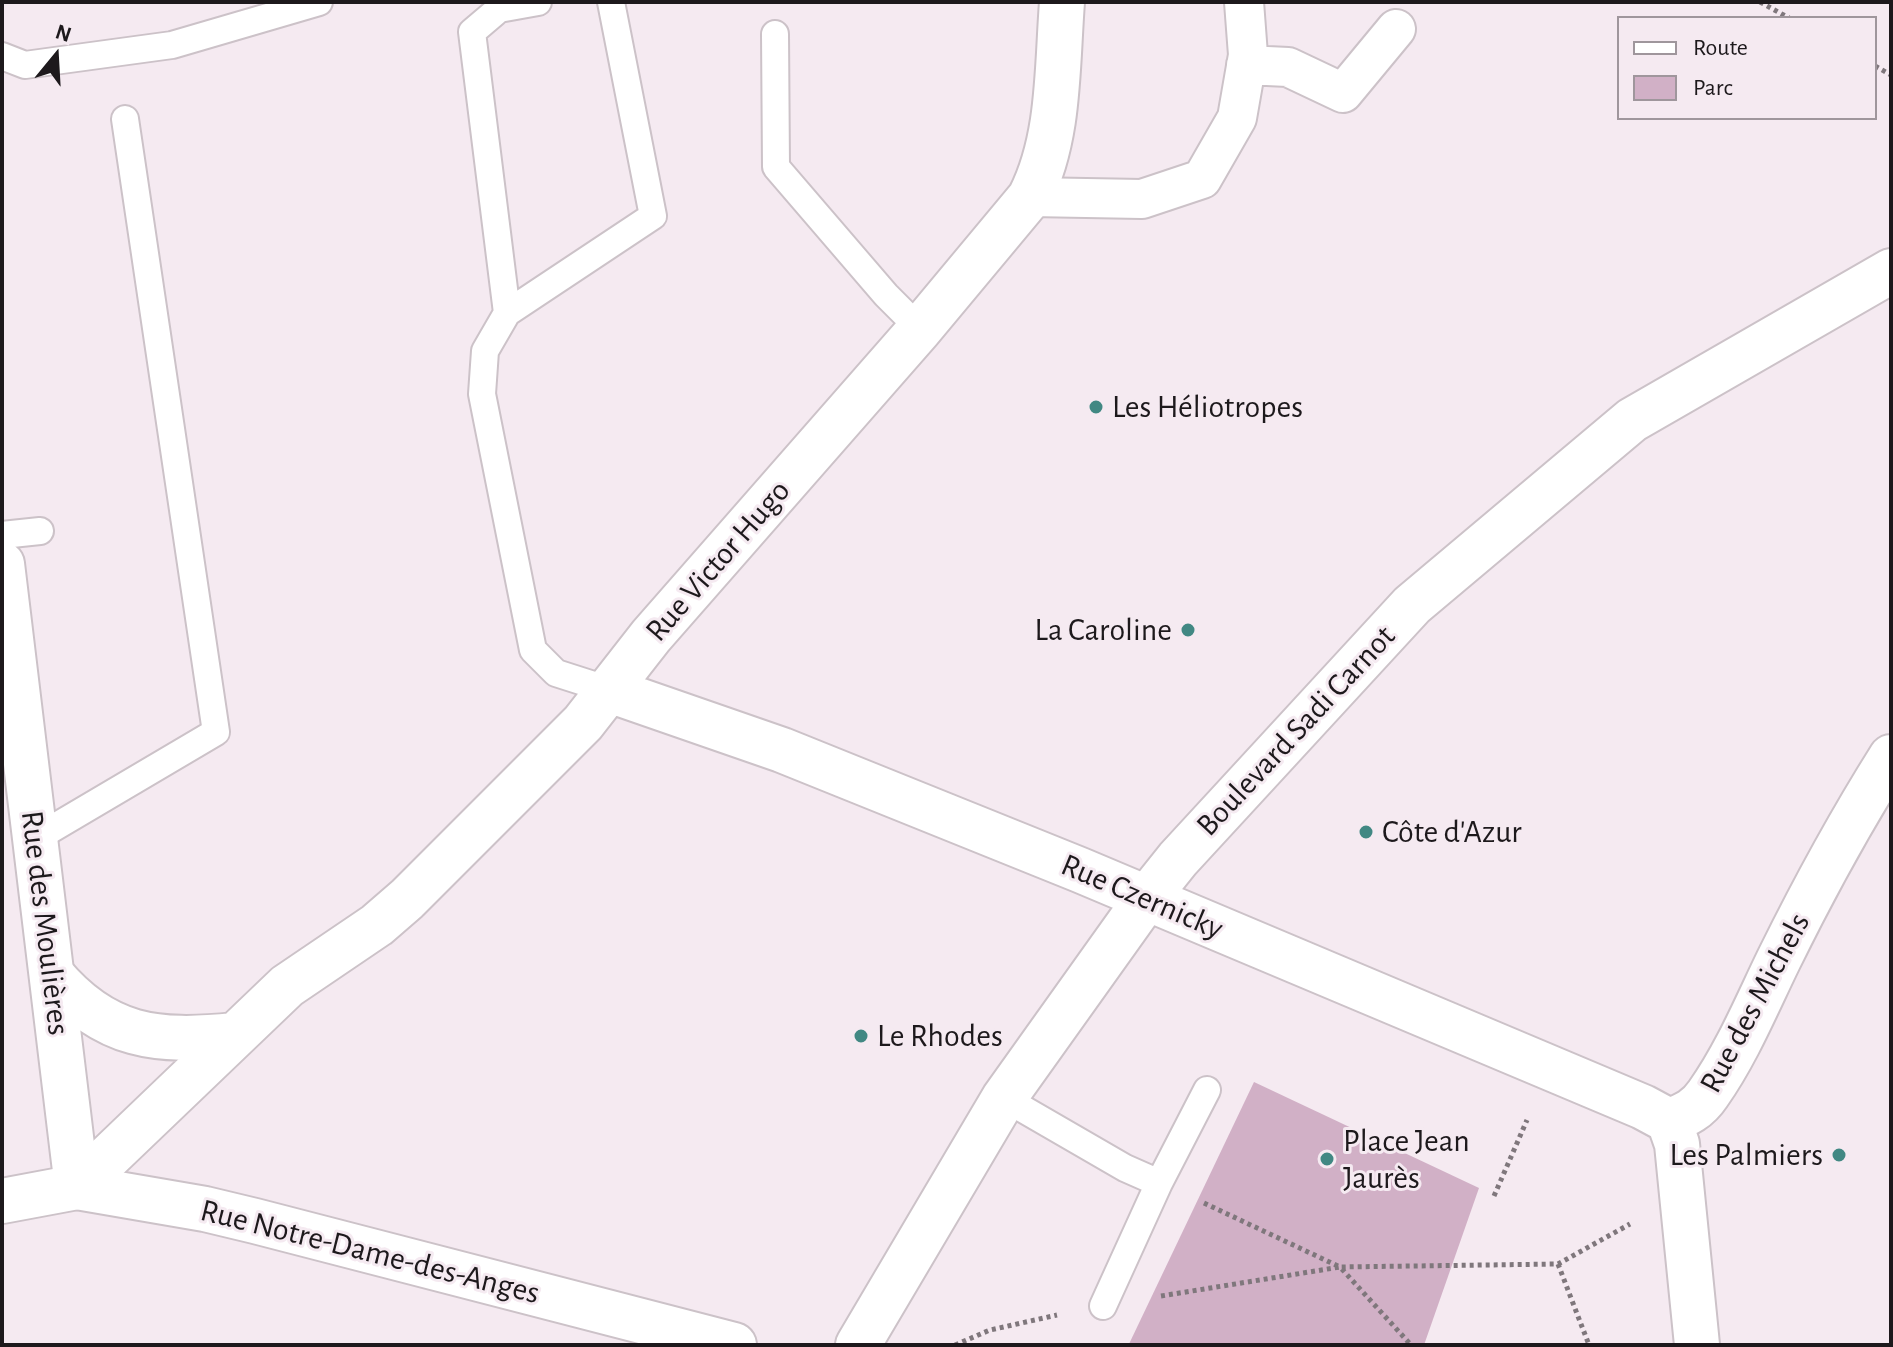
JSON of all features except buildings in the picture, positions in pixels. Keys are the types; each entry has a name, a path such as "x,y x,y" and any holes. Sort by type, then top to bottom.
{"street":[{"name":"Rue Victor Hugo","path":"77,1187 287,986 356,940 407,899 583,723 651,636 920,329 1030,197 1042,175 1051,141 1062,2"},
{"path":"1030,197 1142,199 1202,179 1237,118 1246,65 1244,2"},
{"path":"1246,65 1288,67 1343,93 1396,29"},
{"name":"Boulevard Sadi Carnot","path":"858,1345 1004,1098 1146,899 1178,859 1412,605 1632,420 1891,271"},
{"name":"Rue des Moulières","path":"3,589 77,1187"},
{"name":"Rue Czernicky","path":"609,690 782,750 1080,870 1643,1107 1669,1121"},
{"name":"Rue des Michels","path":"1697,1345 1677,1144 1669,1121 1690,1114 1707,1096 1729,1060 1785,947 1858,811 1891,757"},
{"path":"52,975 72,998 112,1025 156,1037 192,1040 235,1035"},
{"name":"Rue Notre-Dame-des-Anges","path":"2,1201 77,1187 205,1209 734,1345"}],"lane":[{"path":"2,56 25,65 172,45 319,2"},
{"path":"507,313 472,32 499,9 538,2"},
{"path":"609,690 556,673 533,650 482,394 485,351 507,313 653,216 611,2"},
{"path":"775,34 776,167 886,295 920,329"},
{"path":"33,840 216,732 125,119"},
{"path":"2,535 40,531"},
{"path":"1103,1306 1159,1183 1207,1090"},
{"path":"1004,1098 1113,1161 1159,1183"}],"path":[{"path":"1760,2 1785,16"},
{"path":"1494,1196 1528,1118"},
{"path":"1159,1183 1340,1267 1411,1345"},
{"path":"1340,1267 1558,1264 1637,1221"},
{"path":"1558,1264 1589,1345"},
{"path":"955,1345 990,1330"}],"green space":[{"path":"1254,1082 1479,1188 1424,1345 1129,1344"}],"place":[{"name":"Les Héliotropes","path":"1096,407"},
{"name":"La Caroline","path":"1188,630"},
{"name":"Côte d'Azur","path":"1366,832"},
{"name":"Le Rhodes","path":"861,1036"},
{"name":"Les Palmiers","path":"1839,1155"},
{"name":"Place Jean Jaurès","path":"1327,1159"}]}
